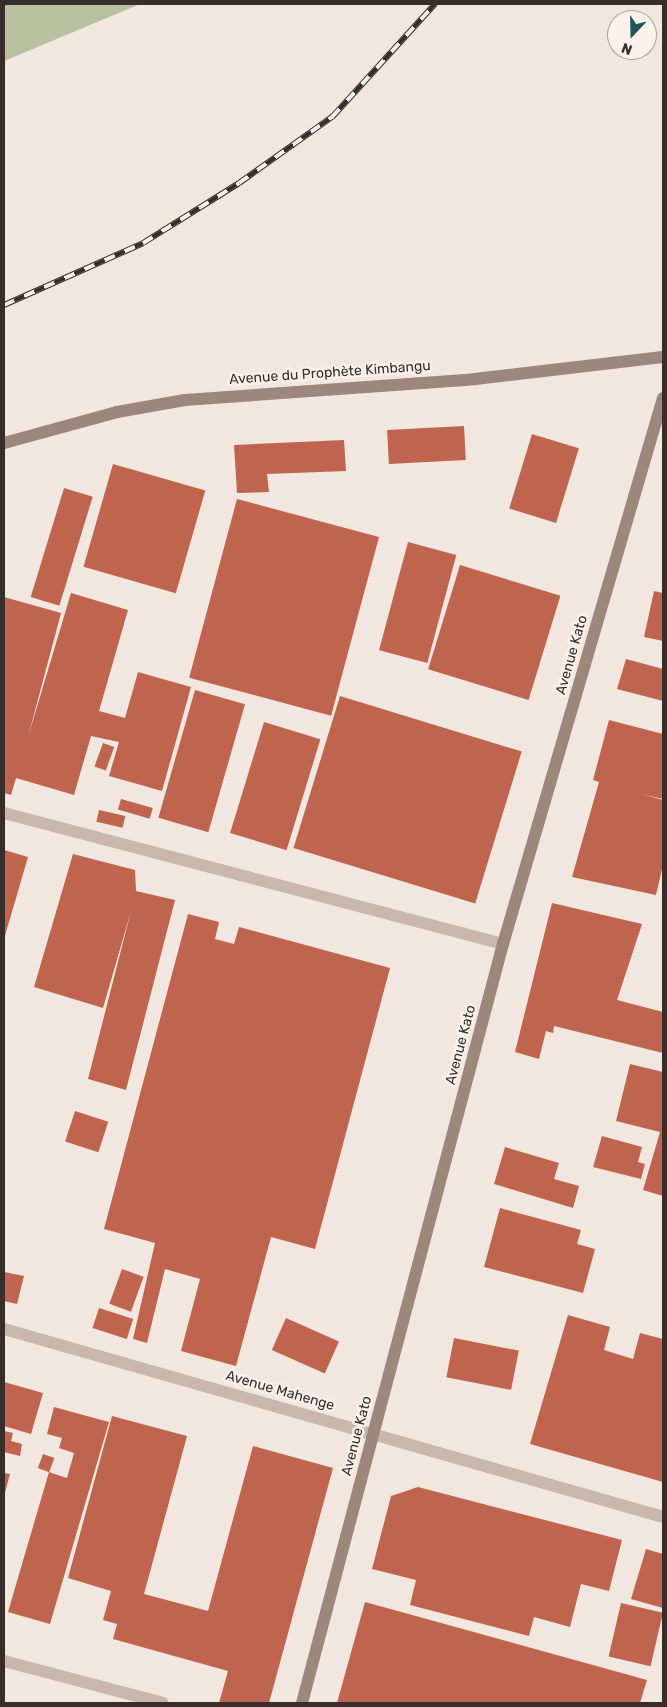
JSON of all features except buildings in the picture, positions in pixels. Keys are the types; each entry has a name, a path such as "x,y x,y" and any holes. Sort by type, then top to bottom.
{"street":[{"name":"Avenue du Prophète Kimbangu","path":"4,443 117,412 185,400 474,378 663,357"},
{"name":"Avenue Kato","path":"302,1703 503,944 663,398"},
{"path":"4,813 503,944"},
{"name":"Avenue Mahenge","path":"4,1329 663,1517"},
{"path":"4,1661 163,1703"}],"green space":[{"path":"4,4 140,4 4,61"}],"railway":[{"path":"4,305 143,243 239,183 332,117 435,4"}]}
